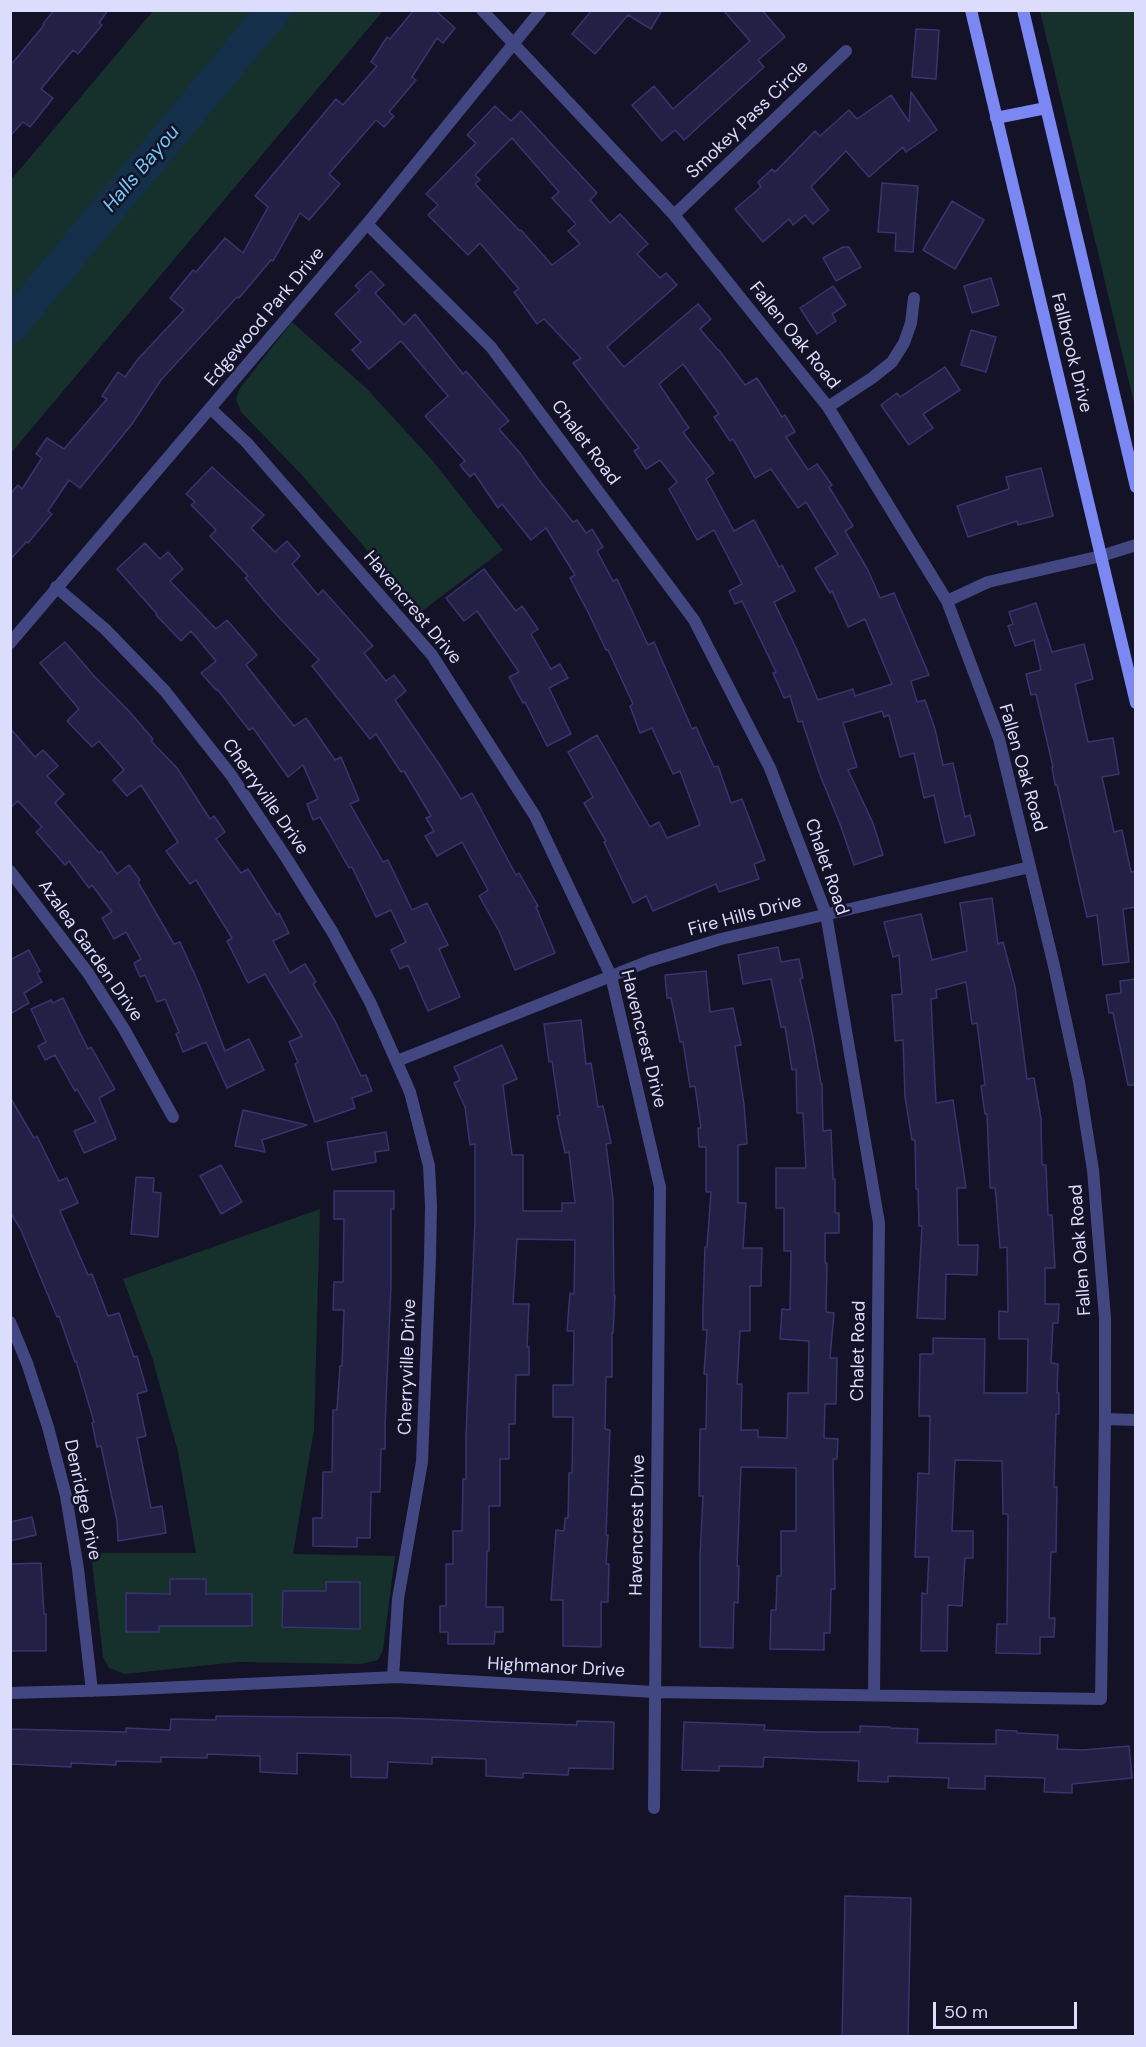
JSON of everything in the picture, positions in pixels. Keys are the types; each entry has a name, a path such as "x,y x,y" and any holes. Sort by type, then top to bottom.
{"main road":[{"name":"Fallbrook Drive","path":"970,10 1136,703"},
{"name":"Fallbrook Drive","path":"1023,10 1136,488"},
{"path":"996,118 1046,108"}],"street":[{"name":"Fallen Oak Road","path":"482,10 674,215 828,407 947,601 999,739 1079,1082 1093,1170 1105,1318 1101,1699"},
{"name":"Edgewood Park Drive","path":"10,643 367,224 541,10"},
{"name":"Smokey Pass Circle","path":"674,215 846,51"},
{"name":"Chalet Road","path":"367,224 491,347 694,621 771,768 826,914 879,1222 874,1694"},
{"path":"828,407 892,362 904,343 914,298"},
{"name":"Havencrest Drive","path":"211,409 247,443 432,655 535,816 610,976 660,1187 654,1808"},
{"path":"947,601 988,582 1101,556 1136,545"},
{"name":"Cherryville Drive","path":"56,587 105,629 165,691 231,775 333,933 370,1002 410,1092 427,1157 431,1206 422,1462 398,1599 393,1677"},
{"name":"Fire Hills Drive","path":"610,976 649,961 721,939 1030,867"},
{"name":"Azalea Garden Drive","path":"10,871 88,973 124,1029 173,1117"},
{"path":"397,1061 610,976"},
{"name":"Denridge Drive","path":"10,1322 27,1363 48,1427 66,1496 81,1592 92,1691"},
{"path":"1105,1419 1136,1420"},
{"name":"Highmanor Drive","path":"10,1693 393,1677 654,1692 1101,1699"}],"green space":[{"path":"153,11 383,11 11,453 11,180"},
{"path":"1040,11 1135,11 1135,407"},
{"path":"292,322 367,389 432,460 503,550 418,614 366,549 300,473 241,412 236,399 240,388"},
{"path":"320,1209 314,1430 293,1554 395,1556 383,1650 378,1660 361,1664 238,1662 125,1674 109,1668 103,1657 91,1553 196,1553 178,1452 152,1357 123,1279"}],"building":[{"path":"54,10 108,10 99,23 102,25 78,54 73,50 41,89 53,98 30,127 23,122 10,136 10,66"},
{"path":"414,10 435,10 455,28 443,43 437,38 412,77 416,80 389,112 394,116 384,127 376,120 329,174 340,184 309,220 300,213 273,261 271,260 239,298 237,297 161,380 132,424 80,488 69,480 48,511 52,514 28,543 26,542 10,560 10,494 18,485 22,489 42,458 36,454 47,438 64,449 107,399 102,396 118,372 125,377 138,359 184,310 170,298 193,270 196,272 225,238 243,253 268,207 255,196 336,99 343,105 377,66 371,62 387,37 390,39"},
{"path":"592,10 662,10 651,29 628,15 595,54 572,34"},
{"path":"723,10 762,10 785,37 758,60 764,67 684,140 675,130 662,141 632,105 654,86 673,109 750,41"},
{"path":"916,29 939,30 936,79 912,77"},
{"path":"911,92 937,130 906,152 903,147 869,177 846,151 811,187 829,210 813,224 805,215 793,225 789,219 763,242 735,209 761,187 758,182 772,169 775,172 815,131 820,136 849,110 857,119 891,95 909,122"},
{"path":"495,106 511,121 521,111 597,193 590,200 610,223 620,214 648,244 637,254 660,278 666,273 677,285 607,347 624,367 698,304 711,319 700,329 745,385 757,378 782,417 785,415 795,432 786,437 808,470 817,464 832,485 829,487 853,526 845,531 868,570 880,598 894,593 929,675 911,681 917,702 925,700 935,729 943,765 953,763 965,817 970,815 975,835 945,843 934,795 924,798 914,753 900,757 889,715 884,717 882,711 843,723 857,767 848,770 873,823 883,855 854,865 802,721 798,722 790,696 784,698 773,673 776,672 742,601 735,604 729,591 742,584 714,530 697,540 669,489 677,482 660,460 646,469 634,451 639,448 573,363 581,358 544,319 537,324 514,292 519,289 480,243 468,255 428,215 438,205 426,194 476,143 467,135","holes":["512,138 559,192 552,198 576,224 568,231 580,244 552,265 475,184 480,180 475,175","683,364 719,414 714,417 730,441 733,439 755,478 771,469 798,508 806,502 838,554 815,568 830,593 832,591 848,627 865,619 892,684 855,696 853,689 818,700 774,602 795,591 782,565 779,567 754,520 734,531 706,479 714,473 683,432 689,428 659,384"]},
{"path":"882,183 918,186 913,252 895,251 896,233 878,232"},
{"path":"952,201 984,220 955,269 923,250"},
{"path":"843,247 849,247 861,267 836,281 823,258"},
{"path":"371,271 384,285 375,293 404,325 415,314 463,374 466,371 509,421 499,429 573,522 577,520 586,533 592,529 603,547 597,551 613,581 617,579 648,645 654,642 692,729 696,727 714,767 718,766 731,803 742,799 765,860 754,864 759,879 719,892 716,884 653,911 646,896 633,903 604,842 606,841 584,803 593,797 568,752 597,735 650,827 659,822 667,838 700,825 680,771 673,774 652,728 640,733 630,706 633,704 570,578 575,575 546,528 531,540 502,504 498,508 474,473 470,477 460,465 465,461 425,416 448,396 401,341 369,369 352,350 361,342 335,314 360,290 355,286"},
{"path":"991,278 999,305 972,313 964,286"},
{"path":"833,286 846,305 832,314 836,321 817,334 800,308"},
{"path":"971,330 996,337 986,372 961,365"},
{"path":"945,367 960,390 923,414 933,428 909,445 881,405 897,393 900,397"},
{"path":"212,467 264,515 251,528 275,552 287,541 300,556 292,564 318,595 323,590 373,646 364,653 386,681 394,675 406,691 395,700 461,799 472,793 516,875 519,873 538,906 536,907 555,953 515,970 499,931 479,896 488,890 462,842 437,856 425,836 434,831 426,818 431,816 404,771 401,772 376,734 370,739 312,666 319,660 245,578 248,576 210,536 216,530 191,505 195,502 186,494"},
{"path":"1041,468 1053,516 1018,525 1017,521 968,537 957,506 1009,489 1006,477"},
{"path":"145,543 160,559 168,552 183,569 170,581 216,629 227,620 257,655 246,665 294,726 306,718 335,760 341,757 359,800 350,804 383,862 388,860 412,910 427,903 448,945 439,949 460,997 428,1011 408,965 400,969 391,950 406,942 391,910 376,917 352,867 349,868 320,817 313,820 307,804 318,799 303,765 288,777 253,728 249,730 217,689 201,673 216,661 191,631 181,641 117,569"},
{"path":"484,569 516,611 522,606 538,629 531,634 551,669 560,664 568,678 549,688 571,734 547,746 525,702 523,703 509,677 519,672 477,611 464,621 446,598"},
{"path":"1036,603 1052,652 1084,644 1093,679 1075,684 1088,742 1113,738 1119,774 1102,777 1114,832 1122,830 1131,872 1136,871 1136,907 1123,909 1129,962 1103,965 1097,915 1087,917 1036,694 1031,695 1026,674 1041,670 1034,640 1015,646 1008,626 1013,624 1009,612"},
{"path":"65,642 94,676 128,710 153,739 151,741 177,768 210,819 214,816 225,832 216,839 241,873 248,869 277,915 279,913 289,933 273,941 290,973 305,964 361,1076 366,1075 372,1091 352,1098 355,1108 315,1122 295,1064 298,1062 289,1042 302,1036 265,974 248,983 227,941 232,938 196,880 190,884 166,851 178,842 141,785 127,796 113,780 124,770 99,741 92,747 67,721 79,709 40,663"},
{"path":"10,728 35,757 43,750 58,766 47,776 64,794 55,803 99,853 101,851 117,874 129,865 140,880 138,882 174,944 180,942 225,1051 249,1039 264,1070 227,1088 206,1042 183,1052 176,1034 179,1032 165,999 157,1002 145,975 140,977 134,963 141,959 126,932 114,939 102,918 112,912 92,885 89,888 69,861 65,865 36,832 42,827 18,801 10,808"},
{"path":"992,898 998,944 1003,942 1015,987 1027,1079 1034,1078 1041,1119 1042,1165 1046,1165 1048,1215 1052,1215 1055,1268 1045,1268 1045,1304 1059,1304 1058,1323 1053,1323 1051,1363 1058,1364 1057,1393 1059,1393 1059,1414 1056,1414 1054,1487 1057,1487 1056,1552 1051,1552 1049,1618 1055,1618 1054,1637 1040,1637 1040,1654 996,1653 997,1624 1007,1624 1008,1514 1003,1514 1002,1461 955,1460 952,1531 973,1531 973,1558 965,1558 962,1606 948,1605 947,1651 921,1651 922,1593 927,1594 929,1557 915,1557 918,1473 929,1474 930,1416 919,1416 920,1354 933,1354 933,1338 985,1339 984,1393 1027,1393 1028,1339 999,1339 999,1311 1008,1312 1007,1247 1000,1248 995,1188 990,1188 987,1114 985,1114 981,1086 985,1085 977,1023 972,1024 966,982 936,990 937,998 931,999 936,1103 953,1100 966,1188 957,1188 958,1245 978,1245 977,1275 946,1274 945,1319 917,1318 922,1226 919,1226 915,1140 912,1140 905,1097 903,1040 895,1041 892,995 902,994 899,955 893,957 884,922 921,914 932,960 967,951 960,903"},
{"path":"778,947 781,962 799,959 803,978 800,979 822,1084 823,1131 831,1130 835,1213 839,1213 839,1233 825,1233 826,1312 834,1313 830,1358 837,1358 836,1404 825,1404 824,1438 838,1439 837,1459 833,1459 835,1589 831,1589 830,1633 824,1633 824,1650 770,1649 771,1610 776,1610 777,1576 781,1576 781,1531 796,1531 796,1468 741,1467 737,1566 739,1566 738,1603 734,1602 733,1648 700,1647 700,1556 703,1496 699,1496 700,1429 706,1429 707,1374 704,1374 707,1330 703,1330 703,1308 705,1247 707,1247 711,1192 706,1192 706,1147 699,1147 698,1128 701,1128 695,1086 690,1087 683,1042 680,1042 671,998 667,998 665,975 706,971 710,1012 733,1008 741,1045 735,1046 744,1104 747,1144 738,1145 738,1203 746,1203 743,1248 762,1248 761,1286 750,1286 750,1331 740,1331 737,1384 742,1384 741,1430 758,1430 758,1437 787,1438 788,1393 808,1393 809,1341 780,1339 782,1309 790,1310 791,1251 784,1251 784,1208 776,1208 776,1168 806,1168 803,1113 797,1113 796,1069 792,1070 785,1027 781,1027 771,979 743,984 738,955"},
{"path":"29,950 40,971 37,973 42,982 24,993 29,1003 10,1014 10,960"},
{"path":"1136,979 1136,1085 1128,1085 1113,1013 1109,1013 1106,995 1121,993 1120,981"},
{"path":"63,998 88,1049 91,1047 115,1089 99,1098 116,1139 84,1153 74,1131 96,1122 55,1055 45,1060 38,1046 46,1042 31,1009 51,1000 53,1003"},
{"path":"581,1020 586,1064 591,1063 598,1107 603,1106 611,1143 606,1144 613,1199 615,1296 612,1377 606,1377 605,1429 610,1430 606,1535 608,1535 606,1564 609,1564 608,1602 601,1602 601,1647 563,1646 563,1600 551,1600 556,1530 564,1531 565,1518 568,1518 569,1473 572,1473 573,1417 553,1417 553,1385 573,1385 574,1331 567,1331 570,1293 574,1294 575,1240 517,1239 513,1304 529,1304 527,1347 529,1347 529,1375 516,1375 515,1424 509,1424 509,1459 500,1459 500,1506 489,1506 489,1551 487,1551 486,1607 503,1607 503,1632 495,1632 494,1644 448,1644 448,1632 440,1632 440,1606 446,1606 446,1564 453,1564 453,1531 462,1531 463,1479 466,1479 475,1220 475,1144 470,1145 465,1107 454,1083 460,1080 454,1067 502,1045 517,1079 503,1085 512,1155 523,1155 523,1211 562,1211 562,1203 575,1203 569,1152 565,1153 557,1116 560,1115 544,1024"},
{"path":"10,1097 34,1138 37,1136 59,1181 67,1178 78,1203 60,1211 88,1275 92,1274 108,1316 119,1313 134,1357 137,1356 147,1391 137,1394 146,1436 137,1438 151,1508 162,1506 166,1533 118,1541 117,1521 101,1446 97,1447 92,1423 94,1422 76,1361 21,1230 10,1212"},
{"path":"243,1110 307,1125 262,1140 265,1152 235,1146"},
{"path":"386,1132 389,1150 375,1152 376,1162 332,1170 327,1142"},
{"path":"221,1165 242,1202 221,1214 200,1176"},
{"path":"136,1177 154,1178 153,1192 161,1193 158,1237 131,1234"},
{"path":"334,1191 394,1191 394,1209 391,1209 391,1285 385,1449 381,1449 380,1492 371,1492 370,1538 357,1538 357,1547 313,1546 313,1518 322,1518 323,1472 332,1472 333,1410 337,1410 340,1366 342,1366 344,1310 333,1310 334,1282 343,1282 344,1219 334,1219"},
{"path":"32,1517 36,1535 10,1541 10,1522"},
{"path":"41,1563 44,1614 46,1614 46,1651 10,1651 10,1564"},
{"path":"170,1579 206,1579 206,1594 252,1594 252,1626 159,1626 159,1632 126,1632 126,1593 170,1594"},
{"path":"326,1582 360,1582 360,1629 282,1627 283,1591 326,1591"},
{"path":"216,1716 397,1718 577,1725 577,1721 614,1722 613,1769 569,1768 568,1775 523,1773 523,1778 486,1776 486,1759 432,1757 432,1764 388,1762 387,1778 351,1777 351,1755 297,1753 297,1774 260,1772 260,1756 207,1754 207,1758 161,1757 161,1762 116,1761 116,1765 71,1763 71,1767 10,1764 10,1729 126,1732 126,1728 170,1730 171,1719 216,1720"},
{"path":"684,1722 765,1725 764,1730 818,1732 860,1732 860,1726 918,1729 917,1743 996,1744 996,1730 1058,1735 1057,1749 1083,1750 1129,1746 1132,1778 1072,1784 1072,1793 1044,1792 1045,1778 985,1776 985,1789 948,1788 949,1778 888,1776 888,1782 858,1781 859,1761 764,1757 763,1767 719,1766 719,1771 682,1770"},
{"path":"845,1896 911,1898 908,2037 842,2037"}],"waterway":[{"name":"Halls Bayou","path":"10,327 274,10"}]}
